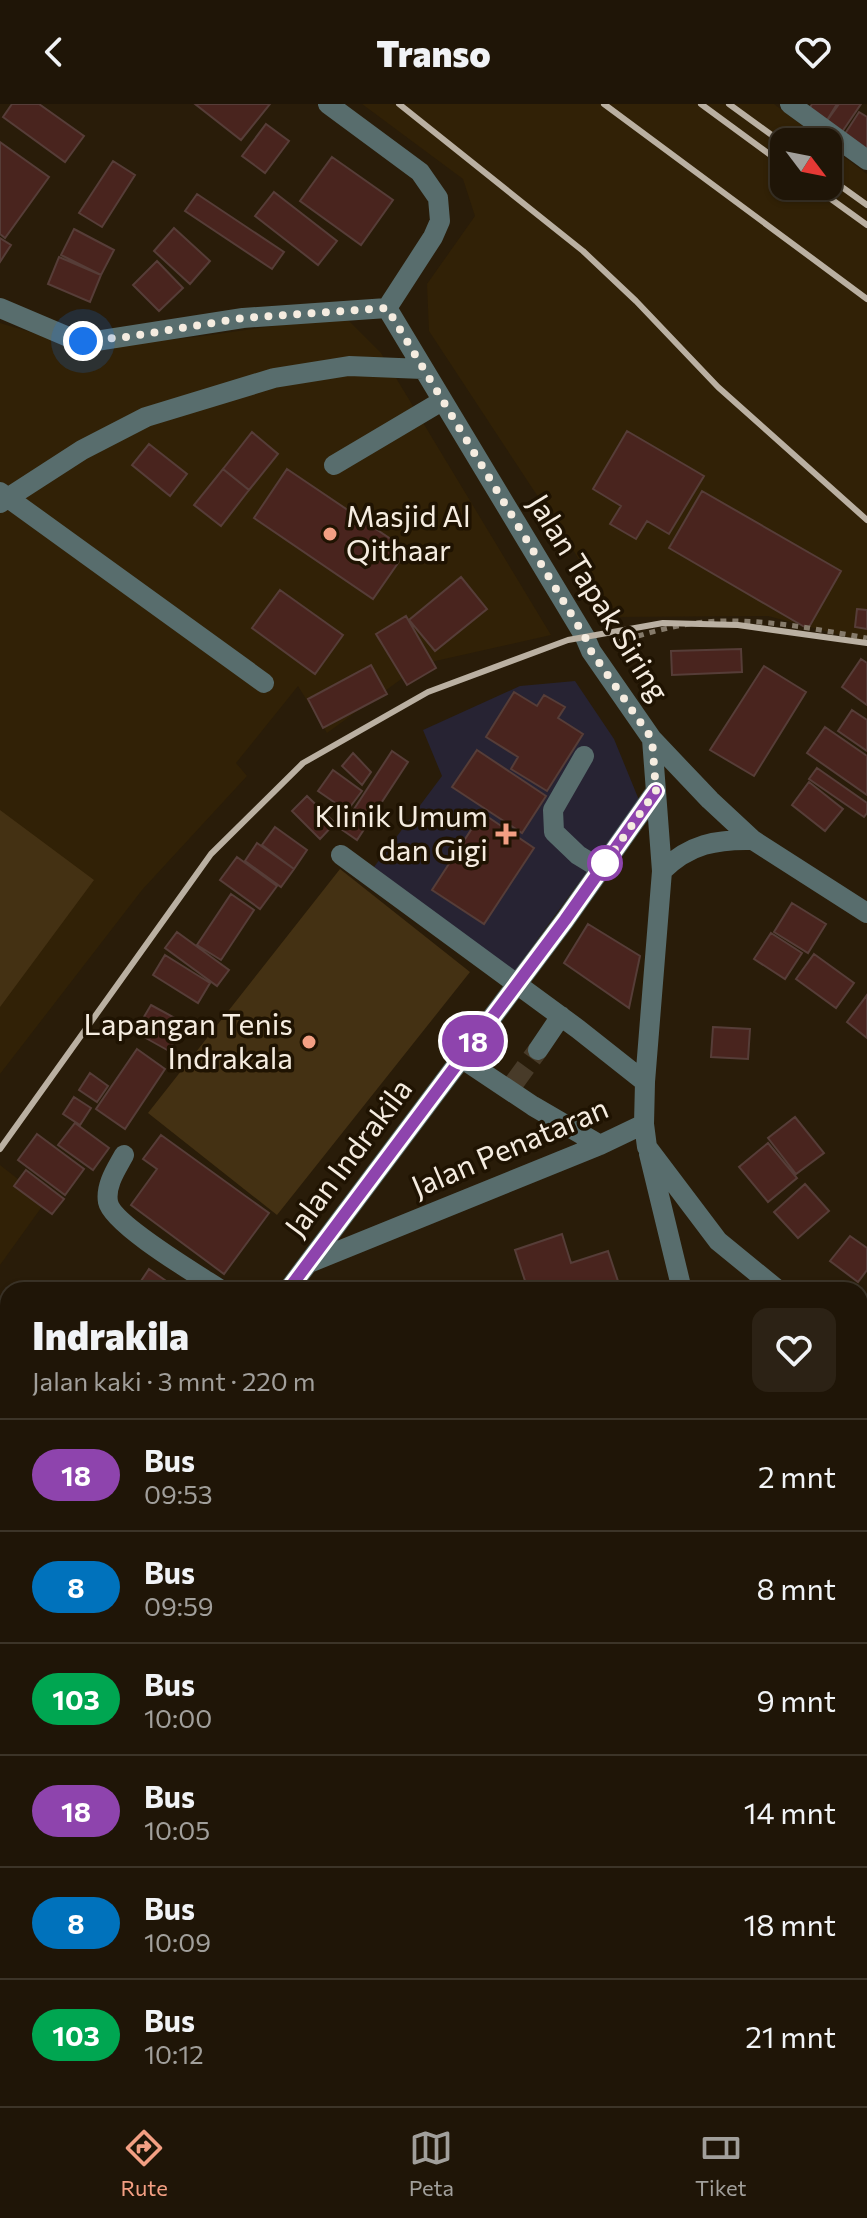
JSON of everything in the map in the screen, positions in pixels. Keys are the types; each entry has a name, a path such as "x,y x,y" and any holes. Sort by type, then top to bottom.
{"street":[{"path":"0,308 66,336 96,341 243,318 387,308 433,237 440,221 438,198 420,172 328,104"},
{"path":"790,104 867,160"},
{"name":"Jalan Tapak Siring","path":"387,308 591,651 652,739 662,871 645,1082 647,1147 718,1241 768,1282"},
{"path":"264,683 3,497 82,450 146,417 274,378 349,366 423,369"},
{"path":"334,465 442,401"},
{"path":"652,739 753,840 867,913"},
{"path":"584,756 553,810 554,832 578,855 601,869"},
{"name":"Jalan Indrakila","path":"294,1282 656,791"},
{"path":"662,871 685,852 703,844 729,839 753,840"},
{"path":"341,855 561,1016 645,1082"},
{"path":"538,1050 561,1016"},
{"path":"461,1058 512,1086 533,1106 600,1145"},
{"name":"Jalan Penataran","path":"309,1263 600,1145 644,1124"},
{"name":"Jalan Penataran","path":"647,1147 680,1282"},
{"path":"124,1155 112,1177 107,1195 113,1213 132,1230 209,1282"}],"path":[{"path":"591,651 691,623 722,620 764,622 867,638"}],"shaded area":[{"path":"362,104 774,104 806,128 770,128 770,200 842,200 842,155 867,174 867,642 768,616 617,617 429,331 427,284 475,216 463,179"},
{"path":"344,316 381,353 551,635 422,664 327,733 298,686 236,763 247,776 142,890 0,1074 0,323 84,348 196,337"},
{"name":"Klinik Umum dan Gigi","path":"575,681 614,739 639,800 513,973 374,867 442,776 423,730 520,686"},
{"path":"0,810 94,880 0,1007"},
{"name":"Lapangan Tenis Indrakala","path":"340,869 470,972 277,1215 148,1113"},
{"path":"0,1165 46,1201 0,1265"}],"building":[{"path":"12,104 39,104 84,136 65,162 3,117"},
{"path":"195,104 270,104 241,140"},
{"path":"812,104 837,104 824,125 806,114"},
{"path":"839,104 861,104 842,132 842,128 824,125"},
{"path":"859,112 867,117 867,156 842,138"},
{"path":"266,124 289,141 265,173 242,156"},
{"path":"0,142 49,177 5,238 0,234"},
{"path":"332,157 393,200 361,245 300,201"},
{"path":"113,161 135,175 102,227 79,213"},
{"path":"274,192 337,241 318,265 255,216"},
{"path":"197,194 284,252 272,269 185,211"},
{"path":"174,228 210,261 190,284 154,251"},
{"path":"74,229 114,250 101,275 61,255"},
{"path":"0,238 11,245 0,262"},
{"path":"59,257 101,275 90,302 48,284"},
{"path":"157,261 183,288 159,311 133,285"},
{"path":"627,431 704,476 669,534 647,521 636,539 610,524 621,506 593,489"},
{"path":"252,432 278,454 249,490 223,469"},
{"path":"149,444 187,474 170,496 132,465"},
{"path":"223,469 249,490 221,526 194,505"},
{"name":"Masjid Al Qithaar","path":"287,469 407,550 373,599 254,518"},
{"path":"702,491 841,571 808,629 669,548"},
{"path":"461,577 487,609 435,651 409,620"},
{"path":"280,590 343,635 315,674 252,628"},
{"path":"857,609 867,610 867,629 855,627"},
{"path":"406,616 436,668 407,685 376,634"},
{"path":"741,649 742,672 672,675 671,651"},
{"path":"861,659 867,663 867,705 842,687"},
{"path":"371,665 387,694 323,728 308,699"},
{"path":"764,666 806,692 754,776 710,750"},
{"path":"514,692 537,706 544,695 565,707 558,718 583,734 547,791 511,769 518,757 486,737"},
{"path":"852,710 867,720 867,751 838,731"},
{"path":"825,727 867,756 867,795 807,753"},
{"path":"477,750 546,796 522,833 452,787"},
{"path":"392,751 408,762 357,840 341,829"},
{"path":"353,753 371,772 362,785 342,766"},
{"path":"817,768 867,803 864,817 809,779"},
{"path":"333,770 362,791 347,811 318,791"},
{"path":"809,782 843,809 825,831 792,805"},
{"path":"307,796 335,823 320,839 292,811"},
{"path":"482,813 534,848 484,924 432,890"},
{"path":"275,827 307,850 294,869 262,845"},
{"path":"257,843 294,869 281,887 245,861"},
{"path":"237,857 277,886 260,909 220,880"},
{"path":"231,894 254,910 221,960 197,945"},
{"path":"792,903 826,924 808,953 774,932"},
{"path":"588,924 640,956 629,1008 564,963"},
{"path":"177,932 229,970 217,986 165,948"},
{"path":"771,933 802,953 785,979 754,959"},
{"path":"814,954 854,983 836,1008 796,979"},
{"path":"165,955 210,983 198,1003 153,975"},
{"path":"867,995 867,1038 847,1022"},
{"path":"151,1005 184,1023 169,1051 135,1032"},
{"path":"713,1027 750,1029 748,1059 711,1057"},
{"path":"137,1049 165,1069 125,1129 96,1109"},
{"path":"90,1073 108,1086 97,1102 79,1090"},
{"path":"74,1097 91,1108 80,1125 63,1114"},
{"path":"795,1117 824,1153 796,1174 768,1138"},
{"path":"75,1123 109,1148 93,1170 58,1145"},
{"path":"37,1134 84,1169 65,1195 18,1160"},
{"path":"161,1135 269,1213 224,1274 131,1205 157,1169 143,1159"},
{"path":"768,1143 797,1178 768,1202 739,1167"},
{"path":"26,1170 64,1199 52,1214 14,1186"},
{"path":"805,1184 829,1211 798,1238 774,1212"},
{"path":"562,1234 571,1263 608,1251 618,1282 525,1282 515,1250"},
{"path":"850,1236 867,1248 867,1270 858,1282 830,1261"},
{"path":"149,1269 168,1282 140,1282"}],"tunnel":[{"path":"514,1083 538,1050"}],"railway":[{"path":"399,104 583,251 718,387 867,520"},
{"path":"604,104 867,299"},
{"path":"701,104 770,155"},
{"path":"729,104 770,134"},
{"path":"842,187 867,205"},
{"path":"832,200 867,225"},
{"path":"0,1149 211,854 303,763 428,692 568,640 663,623 738,625 867,643"}],"bus line":[{"name":"18","path":"294,1282 565,920 656,791"}],"place":[{"name":"Masjid Al Qithaar","path":"330,534"},
{"name":"Klinik Umum dan Gigi","path":"506,834"},
{"name":"Lapangan Tenis Indrakala","path":"309,1042"}],"route":[{"path":"83,341 243,318 387,308 591,651 652,739 656,791 601,869 605,863"}]}
